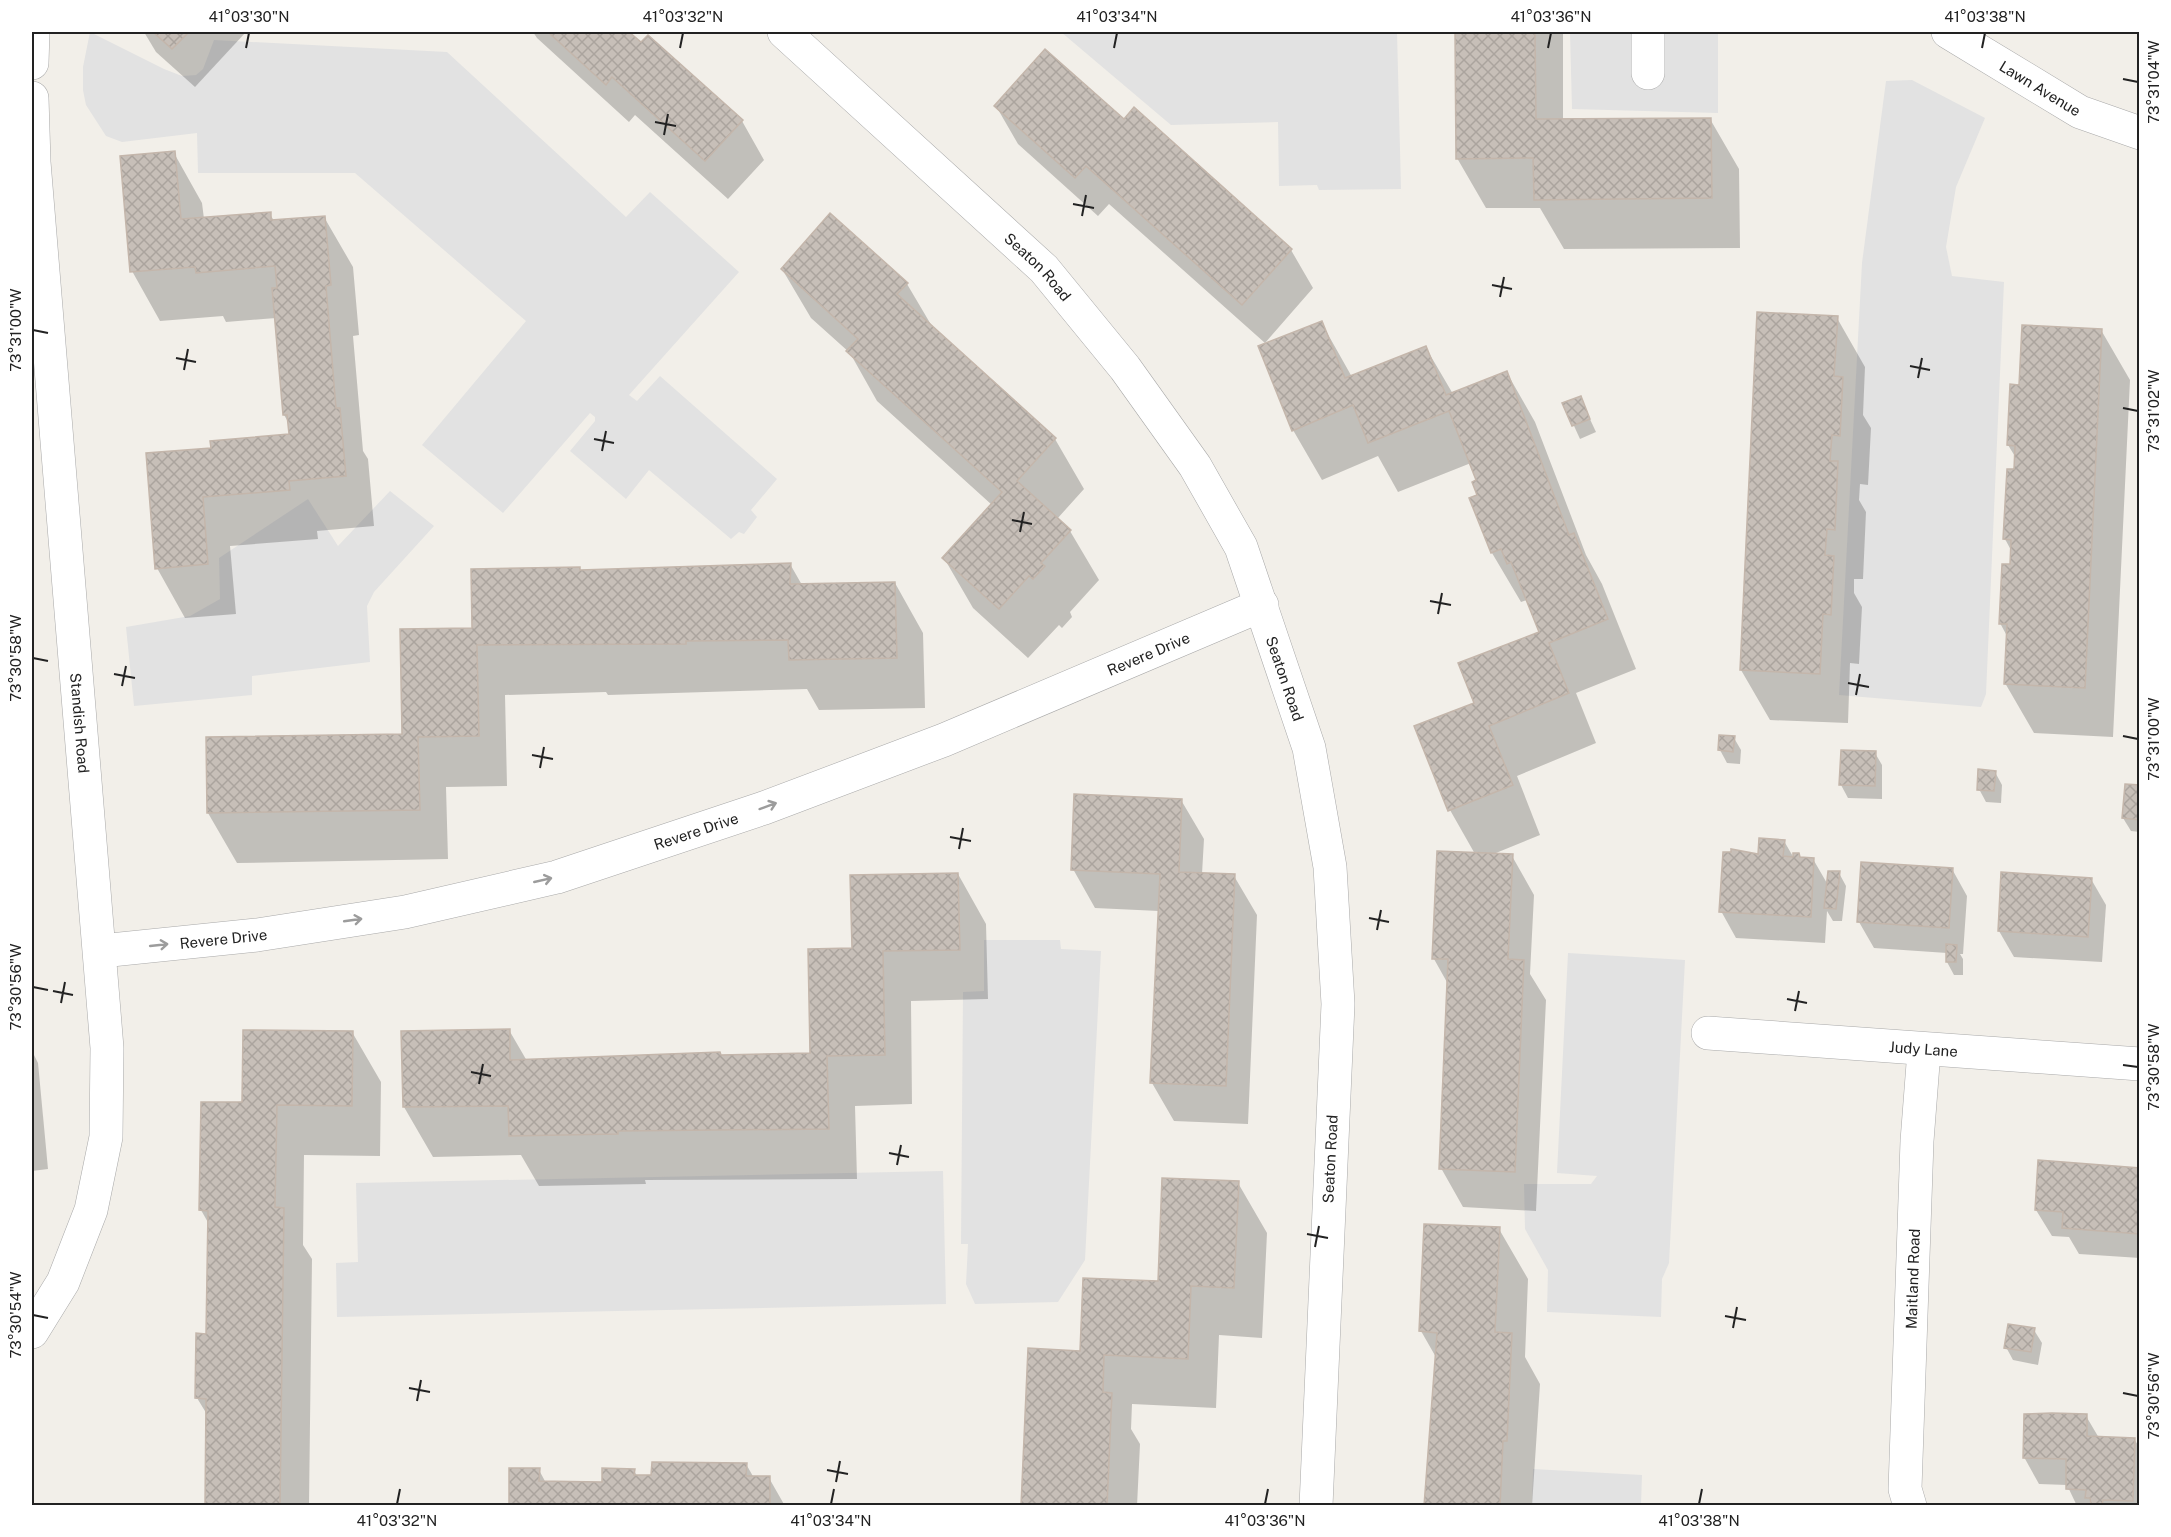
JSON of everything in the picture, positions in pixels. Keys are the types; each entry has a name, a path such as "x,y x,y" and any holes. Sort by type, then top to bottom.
{"street":[{"path":"32,63 33,32"},
{"name":"Seaton Road","path":"784,32 816,44 1044,269 1118,359 1195,466 1241,547 1262,605 1309,748 1330,867 1338,1004 1316,1506"},
{"path":"1647,32 1648,73"},
{"name":"Lawn Avenue","path":"1948,32 2080,111 2139,133"},
{"name":"Standish Road","path":"32,98 34,162 101,951 107,1048 106,1137 92,1210 63,1282 32,1332"},
{"name":"Revere Drive","path":"101,951 256,935 405,912 557,877 764,808 944,740 1262,605"},
{"name":"Judy Lane","path":"1708,1033 1924,1051 2139,1064"},
{"name":"Maitland Road","path":"1910,1506 1905,1489 1917,1141 1924,1051"}],"shaded area":[{"path":"90,32 182,76 196,75 203,69 214,40 447,52 626,217 650,192 739,272 629,395 637,401 660,376 777,479 751,510 757,517 744,534 739,532 731,539 649,470 626,499 570,451 595,421 595,417 590,413 503,513 422,445 526,321 355,173 198,173 197,133 122,142 106,136 86,105 83,90 83,67"},
{"path":"1061,32 1397,32 1401,189 1319,190 1317,185 1279,186 1278,122 1171,125"},
{"path":"1570,32 1718,32 1718,113 1572,109"},
{"path":"1912,80 1985,118 1956,187 1946,247 1952,276 2004,282 1986,694 1981,707 1839,695 1862,263 1886,81"},
{"path":"390,491 434,526 374,592 367,606 370,662 252,676 252,695 134,706 126,627 190,616 220,599 219,558 308,499 338,546"},
{"path":"984,940 1060,940 1061,949 1101,951 1085,1260 1058,1302 975,1304 966,1284 968,1244 961,1244 963,992 984,991"},
{"path":"1568,953 1685,960 1669,1263 1662,1279 1661,1317 1547,1312 1548,1270 1525,1229 1524,1184 1591,1184 1597,1176 1557,1173"},
{"path":"943,1171 946,1304 337,1317 336,1263 358,1262 356,1183"},
{"path":"1533,1469 1642,1475 1641,1505 1532,1505"}],"building":[{"path":"153,32 189,32 172,49"},
{"path":"548,32 629,32 641,42 648,35 743,120 705,161 612,77 606,85"},
{"path":"1455,32 1535,32 1536,119 1711,118 1712,198 1534,200 1533,158 1456,159"},
{"path":"1045,49 1124,119 1134,107 1292,249 1242,305 1086,166 1075,178 994,106"},
{"path":"175,151 181,219 271,212 271,220 325,216 331,285 326,286 336,408 340,408 346,476 289,481 290,490 203,497 208,564 155,569 146,453 211,448 210,441 289,434 287,415 283,415 272,288 277,288 275,266 196,273 195,267 130,272 120,156"},
{"path":"830,213 908,283 897,294 1056,438 1017,481 1071,530 1041,563 1045,566 1033,579 1029,576 999,609 942,558 1002,492 846,351 858,339 781,269"},
{"path":"1757,312 1838,316 1834,376 1843,377 1840,436 1832,435 1830,461 1838,461 1835,530 1827,529 1825,555 1834,556 1831,615 1823,614 1820,674 1740,670"},
{"path":"1322,321 1345,378 1426,346 1446,395 1507,371 1569,535 1574,533 1608,619 1549,643 1569,693 1489,726 1513,785 1448,811 1414,726 1474,703 1458,663 1539,632 1511,562 1507,564 1501,549 1491,553 1469,498 1477,495 1472,482 1476,480 1449,411 1368,443 1353,405 1292,431 1258,346"},
{"path":"2022,325 2102,329 2085,688 2004,684 2007,624 1999,624 2002,564 2010,564 2011,540 2003,539 2007,469 2014,469 2015,446 2007,445 2010,384 2019,385"},
{"path":"1581,396 1590,419 1572,426 1562,403"},
{"path":"791,563 790,584 895,582 897,658 789,660 788,640 686,641 686,644 477,645 479,736 418,737 420,810 207,813 206,737 402,734 400,629 472,628 471,569 580,567 580,570"},
{"path":"1719,735 1735,736 1733,752 1718,750"},
{"path":"1841,750 1876,751 1875,786 1839,785"},
{"path":"1978,769 1996,771 1994,791 1977,790"},
{"path":"2125,784 2140,785 2140,820 2122,818"},
{"path":"1074,794 1182,799 1179,872 1235,874 1226,1086 1150,1083 1160,874 1071,870"},
{"path":"1759,838 1785,840 1783,856 1793,857 1793,853 1799,853 1800,857 1814,858 1811,917 1719,912 1723,852 1731,852 1731,849 1758,854"},
{"path":"1437,851 1513,854 1508,959 1524,960 1515,1172 1439,1169 1448,959 1432,959"},
{"path":"1861,862 1953,868 1949,928 1857,922"},
{"path":"1828,871 1840,871 1836,909 1824,908"},
{"path":"2001,872 2092,878 2088,937 1998,931"},
{"path":"958,873 960,950 883,951 885,1055 827,1056 829,1129 618,1131 618,1134 509,1136 508,1106 403,1107 401,1031 510,1029 510,1060 720,1052 721,1055 810,1053 808,949 852,948 850,875"},
{"path":"1946,944 1957,945 1956,962 1946,962"},
{"path":"243,1030 353,1031 352,1106 277,1105 275,1207 284,1208 280,1506 205,1506 206,1399 195,1398 196,1333 206,1334 208,1211 199,1210 201,1102 242,1102"},
{"path":"2038,1160 2140,1168 2140,1234 2062,1228 2063,1212 2035,1210"},
{"path":"1162,1178 1239,1181 1234,1288 1191,1286 1188,1359 1104,1355 1103,1392 1112,1393 1107,1506 1021,1506 1028,1348 1080,1351 1083,1278 1158,1281"},
{"path":"1424,1224 1500,1227 1495,1332 1512,1333 1507,1441 1503,1441 1500,1506 1424,1506 1437,1333 1419,1331"},
{"path":"2008,1324 2035,1328 2031,1352 2004,1348"},
{"path":"2024,1414 2087,1414 2087,1436 2135,1438 2133,1501 2103,1500 2102,1506 2091,1505 2090,1498 2085,1498 2086,1490 2066,1489 2066,1459 2023,1458"},
{"path":"652,1462 747,1463 746,1476 770,1476 770,1506 509,1506 509,1468 540,1468 539,1481 602,1482 602,1468 635,1469 634,1475 651,1475"}]}
